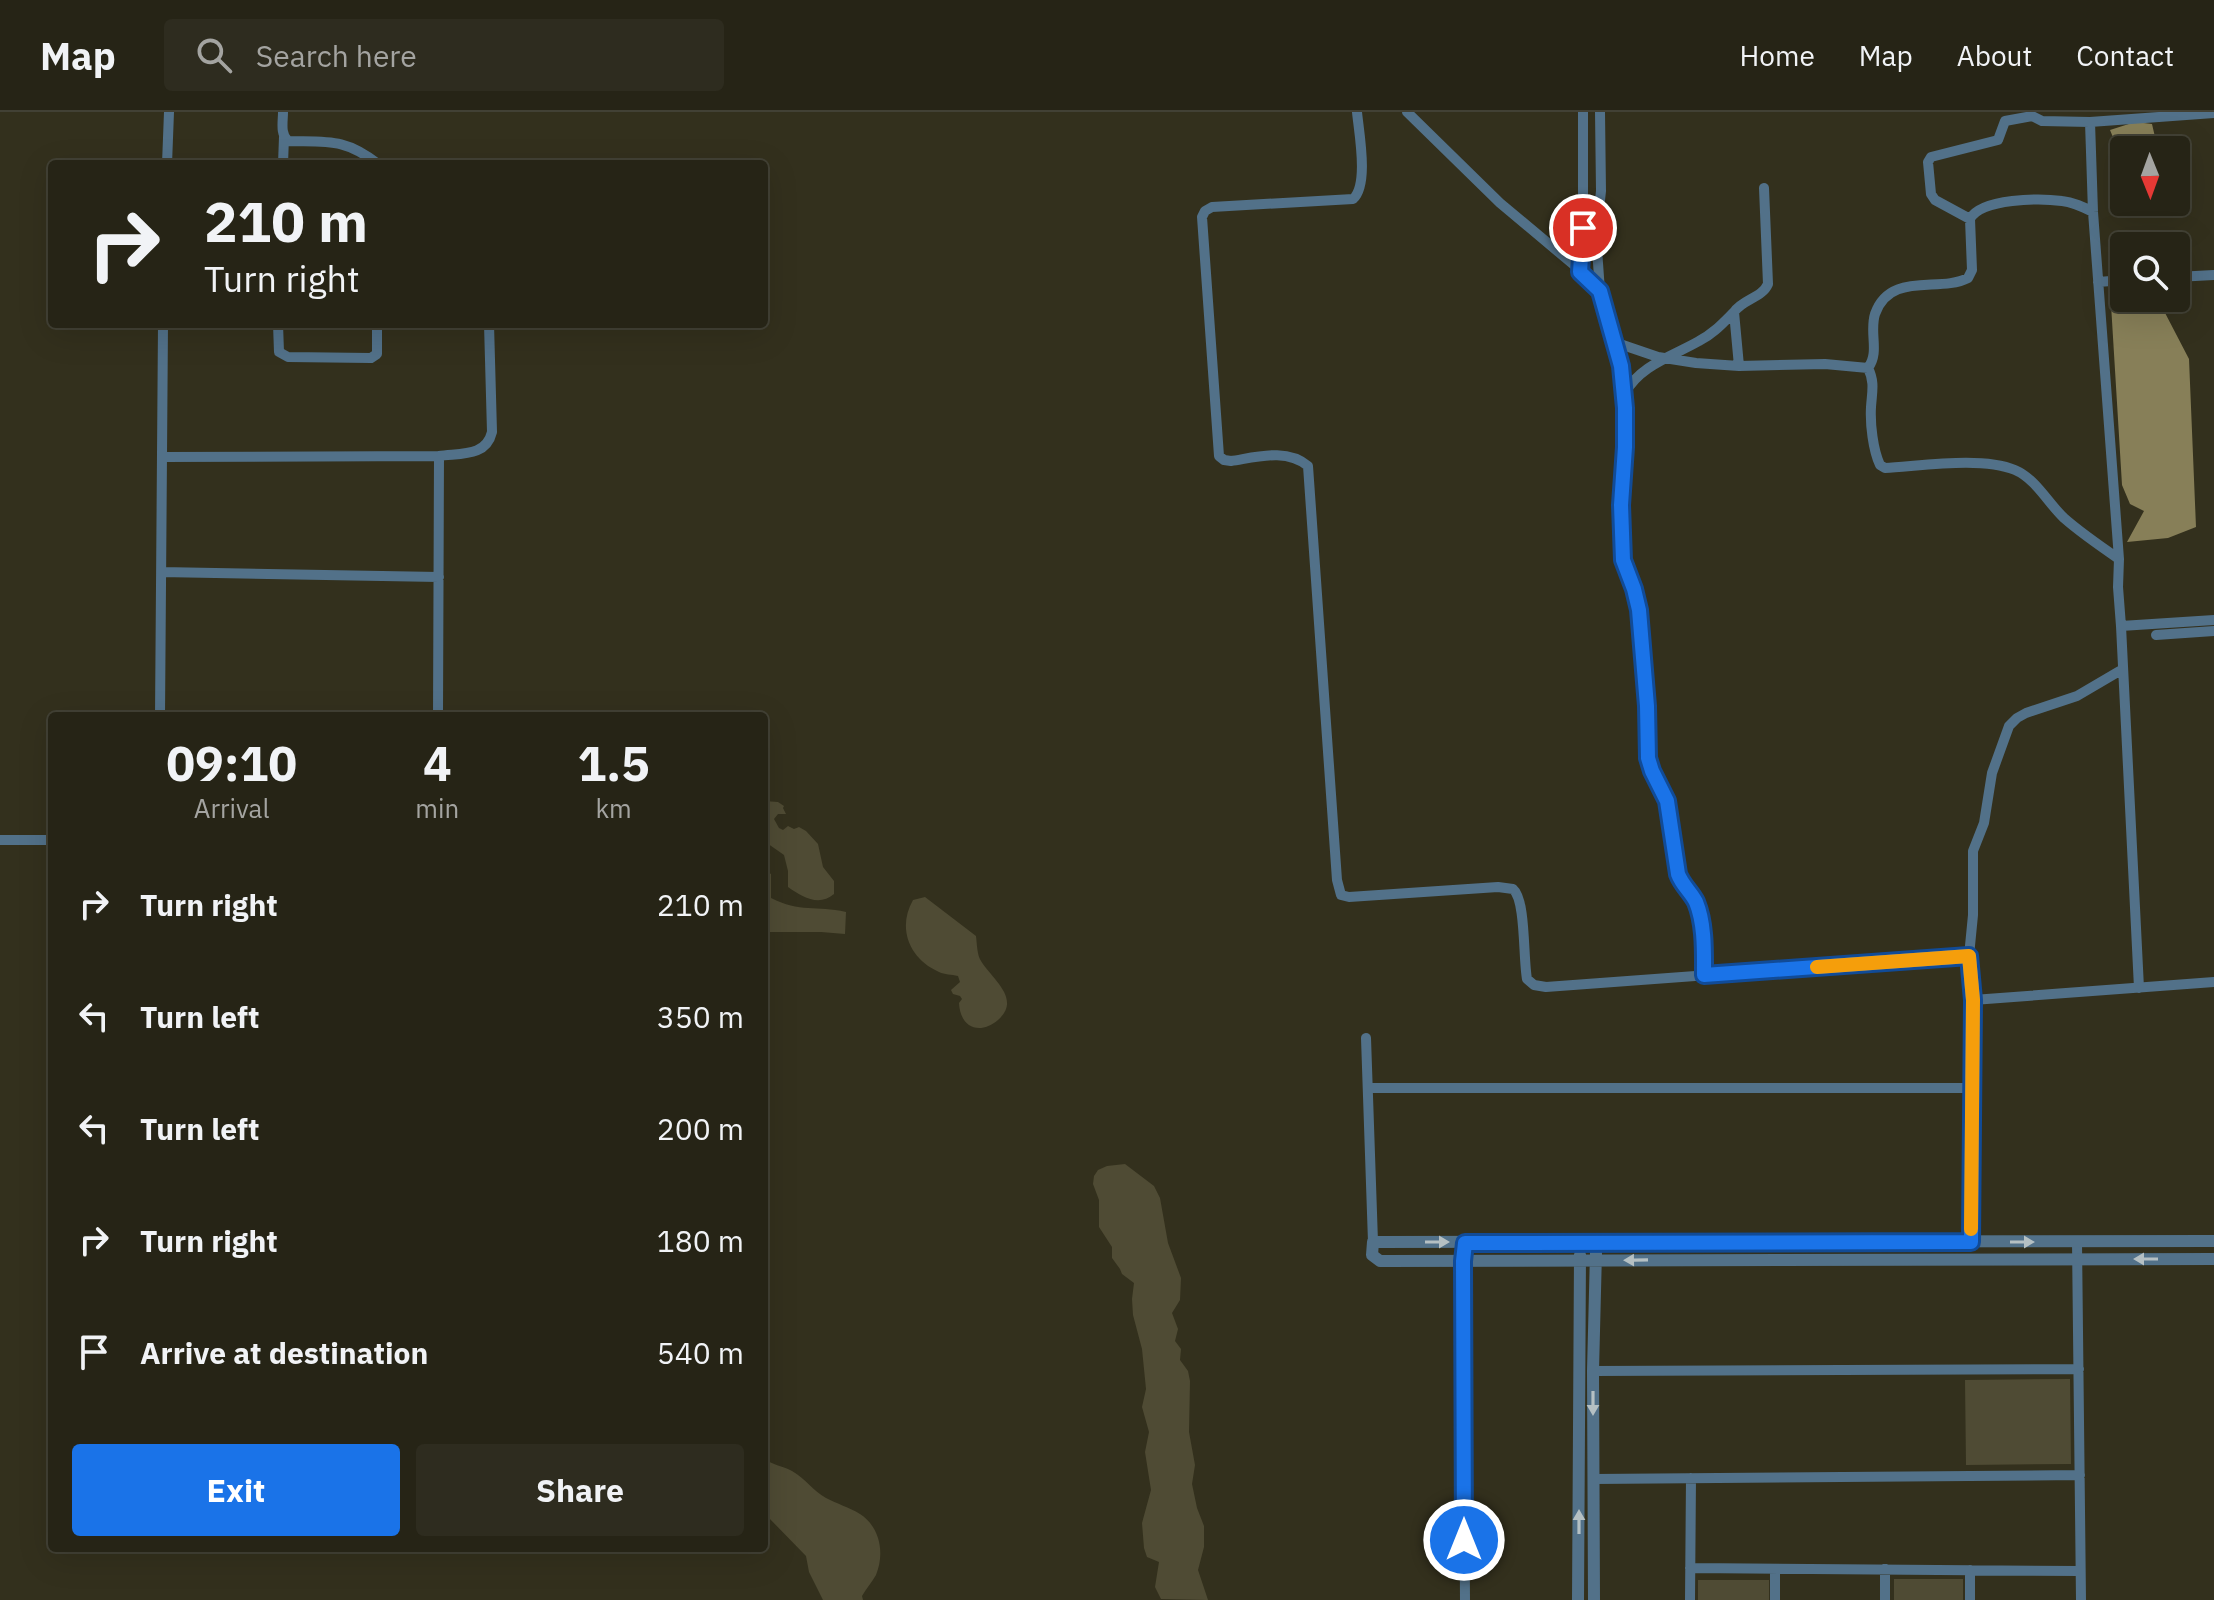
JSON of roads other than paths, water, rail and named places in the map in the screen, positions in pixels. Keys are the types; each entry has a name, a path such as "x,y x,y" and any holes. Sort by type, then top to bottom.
{"street":[{"path":"167,160 169,112"},
{"path":"283,112 283,160"},
{"path":"1357,112 1361,187 1353,199 1212,207 1202,217 1219,456 1231,461 1292,456 1308,466 1337,880 1341,895 1349,897 1498,887 1513,889 1522,910 1527,979 1534,985 1558,986 1969,956"},
{"path":"1407,112 1500,203 1580,270"},
{"path":"1583,112 1580,270 1581,275 1600,291"},
{"path":"1600,112 1601,191 1597,239 1600,291 1621,366 1625,395 1621,548 1639,610 1648,758 1667,801 1678,874 1681,883 1695,900 1701,919 1704,975"},
{"path":"1970,219 1935,200 1931,194 1928,162 1936,155 1998,140 2005,121 2017,115 2032,114 2042,121 2090,122 2214,113"},
{"path":"2090,122 2093,212 2119,559 2139,988"},
{"path":"284,137 288,141 347,145 373,160"},
{"path":"1625,395 1635,378 1718,328 1742,303 1763,292 1768,284 1764,188"},
{"path":"1868,368 1874,360 1875,315 1888,295 1908,286 1963,281 1970,275 1970,219 1979,208 2002,202 2061,201 2093,212"},
{"path":"2190,276 2214,275"},
{"path":"2098,282 2110,281"},
{"path":"1734,312 1739,366"},
{"path":"160,712 163,328"},
{"path":"278,328 279,352 288,357 371,358 377,354 377,328"},
{"path":"162,457 439,456 481,450 489,442 492,432 489,328"},
{"path":"1614,342 1664,358 1696,363 1739,366 1825,364 1868,368"},
{"path":"1868,368 1873,379 1870,411 1880,465 1885,468 1967,463 2016,470 2064,518 2119,559"},
{"path":"438,712 439,456"},
{"path":"161,572 439,577"},
{"path":"2121,626 2214,620"},
{"path":"2156,635 2214,631"},
{"path":"1971,1242 1973,1000 1969,956 1973,915 1973,851 1984,823 1992,773 2009,726 2017,718 2077,696 2123,669"},
{"path":"0,840 48,840"},
{"path":"1973,1000 2214,982"},
{"path":"1366,1038 1372,1255 1380,1261 2214,1259"},
{"path":"1368,1088 1972,1088"},
{"path":"1578,1600 1580,1241"},
{"path":"1594,1600 1596,1241"},
{"path":"1373,1242 2214,1241"},
{"path":"2077,1242 2081,1600"},
{"path":"1465,1243 1465,1600"},
{"path":"1593,1371 2079,1369"},
{"path":"1594,1479 2080,1475"},
{"path":"1690,1600 1691,1478"},
{"path":"1690,1568 2080,1571"},
{"path":"1775,1569 1775,1600"},
{"path":"1885,1569 1885,1600"},
{"path":"1970,1570 1970,1600"}]}
